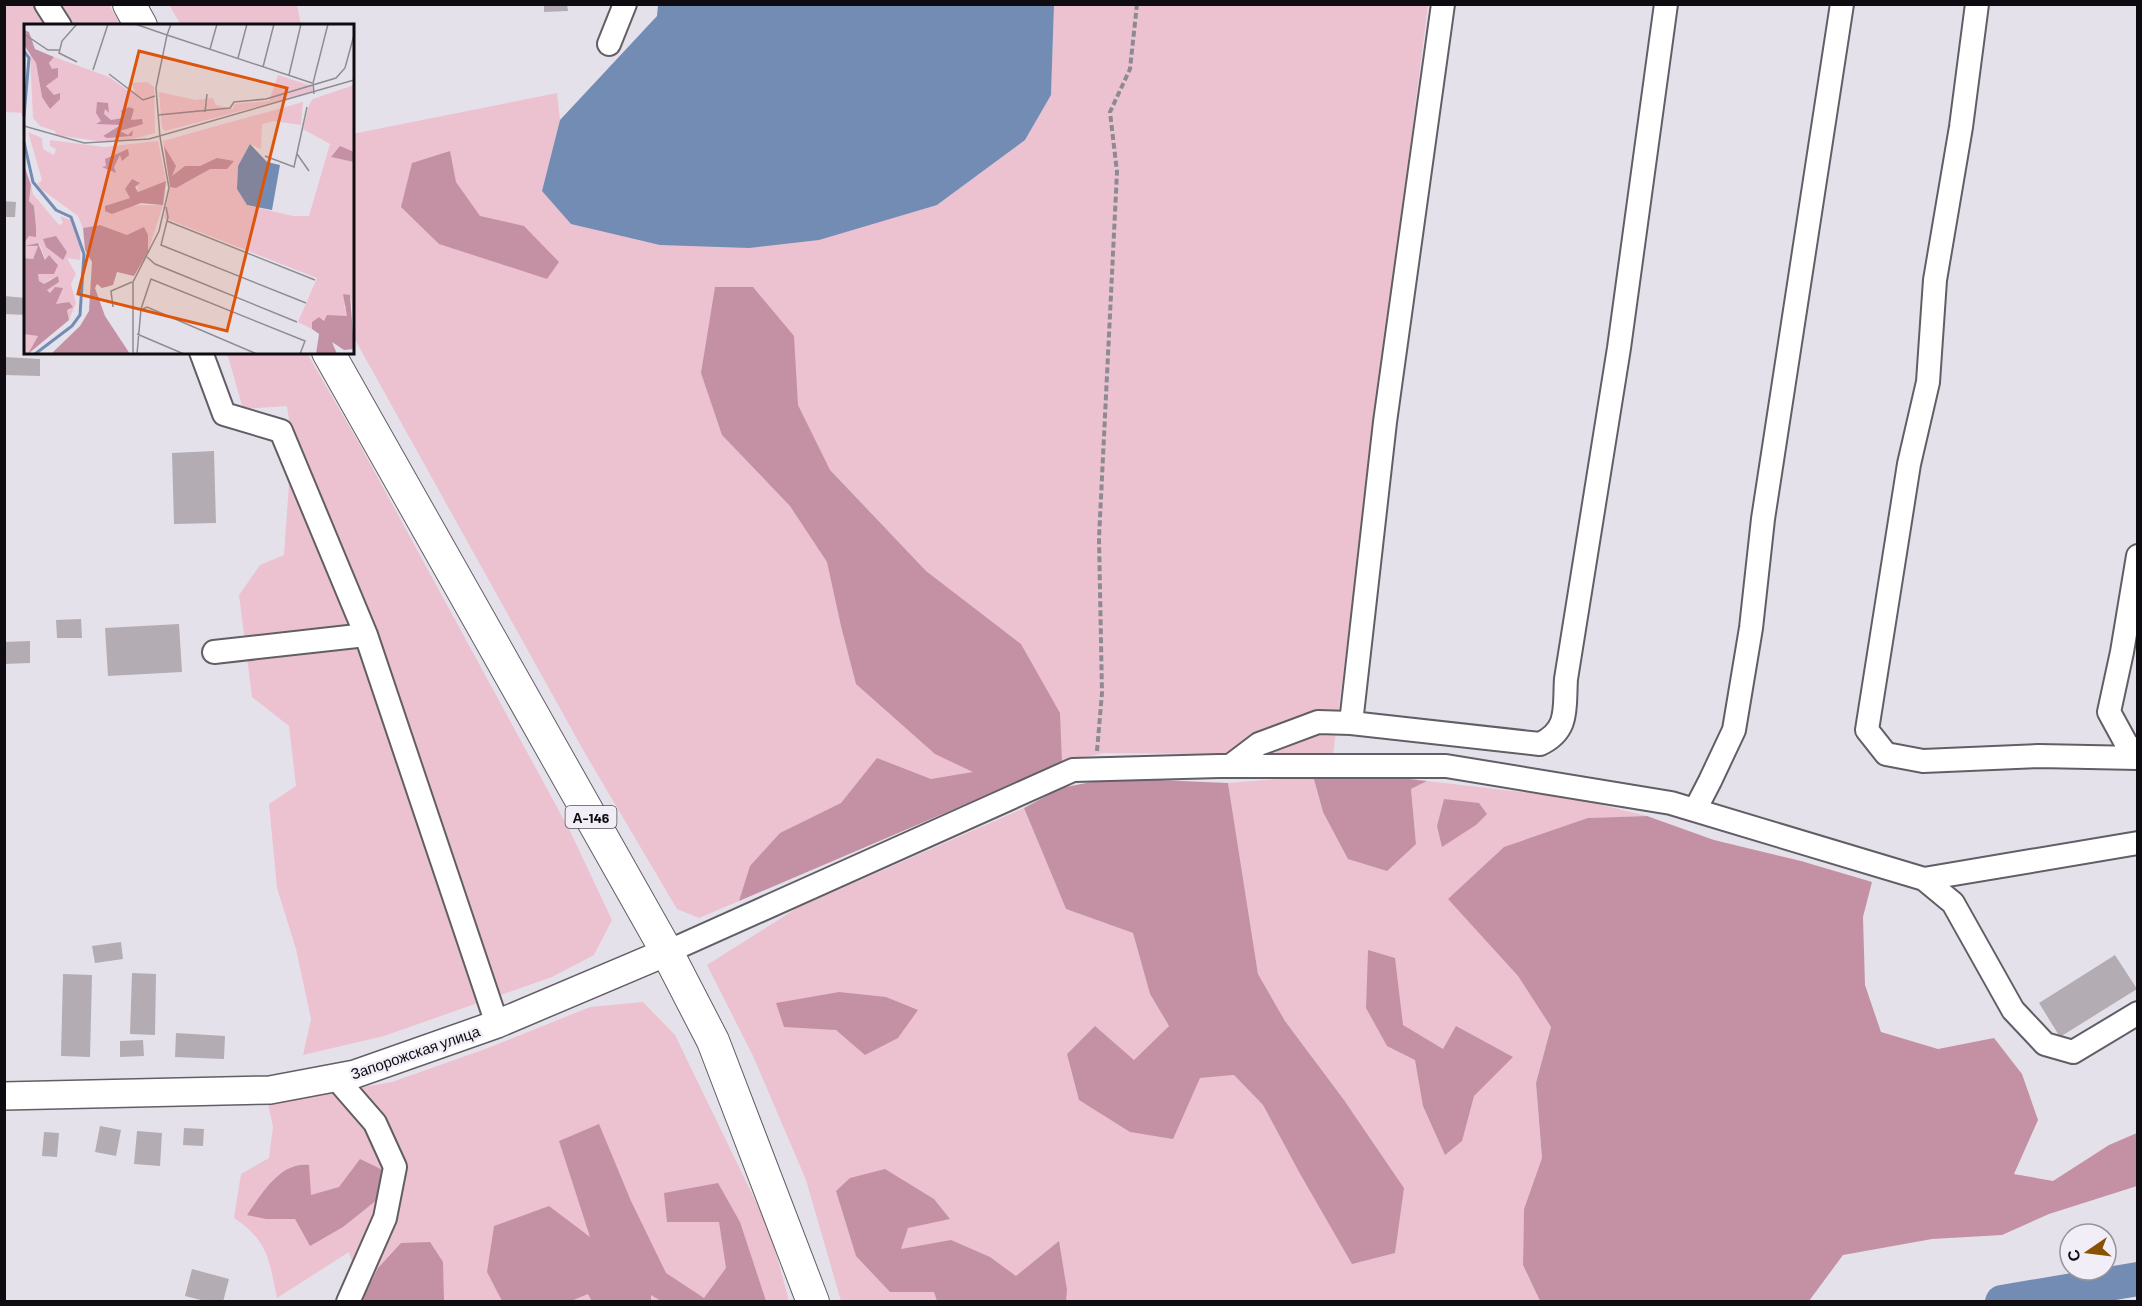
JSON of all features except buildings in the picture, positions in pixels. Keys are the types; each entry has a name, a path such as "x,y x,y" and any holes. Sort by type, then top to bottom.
{"highway":[{"path":"129,4 140,24"},
{"name":"А-146","path":"329,354 667,952 713,1041 813,1302"}],"main road":[{"name":"Запорожская улица","path":"4,1096 270,1090 355,1074 497,1024 667,952"}],"street":[{"path":"46,4 59,24"},
{"path":"609,44 626,4"},
{"path":"1351,723 1385,422 1443,4"},
{"path":"1230,766 1259,744 1318,723 1351,723 1540,744 1553,738 1562,725 1566,679 1618,348 1666,4"},
{"path":"1695,810 1734,730 1750,628 1762,519 1842,4"},
{"path":"1977,4 1961,127 1935,280 1928,382 1909,464 1867,730 1886,754 1923,761 2039,756 2138,758"},
{"path":"202,354 224,414 281,430 366,635 497,1024"},
{"path":"2138,556 2122,652 2109,712 2127,745 2138,751"},
{"path":"214,652 366,635"},
{"path":"667,952 1073,770 1230,766 1446,766 1671,803 1924,879 1953,903 2013,1010 2045,1044 2073,1052 2138,1012"},
{"path":"1924,879 2138,843"},
{"path":"335,1077 375,1123 395,1167 385,1218 348,1302"}],"path":[{"path":"1095,770 1102,693 1099,537 1117,172 1110,112 1130,69 1137,4"}],"shaded area":[{"path":"4,5 109,5 120,24 24,24 24,113 5,112"},
{"path":"169,5 297,5 301,24 180,24"},
{"path":"1054,5 1428,5 1333,755 1103,753 1062,763 699,918 677,909 586,755 354,338 354,134 557,93 560,120 542,191 937,205 1025,140 1051,95"},
{"path":"450,151 456,182 480,216 524,226 559,262 547,279 439,244 401,207 412,163"},
{"path":"715,287 753,287 794,336 798,405 830,470 926,571 1021,644 1060,713 1062,763 739,901 750,866 780,833 841,803 877,758 931,779 973,772 935,754 856,684 827,562 790,506 722,435 701,373"},
{"path":"227,354 308,354 360,445 570,831 612,920 594,955 552,977 384,1036 303,1055 311,1019 296,949 277,888 269,804 296,786 289,726 252,697 239,595 260,565 284,555 292,441 287,406 243,409"},
{"path":"1376,775 1427,781 1411,789 1416,844 1387,871 1348,859 1323,812 1313,776"},
{"path":"1313,776 1323,812 1416,844 1411,789 1427,781 1573,798 1647,816 1588,818 1449,899 1518,976 1551,1027 1536,1083 1542,1158 1524,1209 1523,1265 1540,1301 841,1301 806,1180 753,1056 707,965 797,908 1024,808 1066,909 1133,933 1150,994 1169,1026 1134,1060 1095,1027 1067,1054 1200,1078 1234,1075 1263,1105 1299,1172 1404,1188 1344,1100 1285,1021 1258,974 1228,783"},
{"path":"1111,778 1228,783 1258,974 1285,1021 1344,1100 1404,1188 1395,1253 1352,1264 1263,1105 1234,1075 1200,1078 1173,1139 1130,1132 1079,1100 1067,1054 1095,1026 1134,1060 1169,1026 1150,994 1133,933 1066,909 1024,808 1061,788"},
{"path":"1444,799 1479,803 1487,814 1476,825 1442,847 1437,826"},
{"path":"1647,816 1714,840 1801,861 1872,882 1863,917 1865,985 1881,1032 1938,1049 1994,1038 2022,1074 2038,1120 2014,1174 2053,1181 2109,1145 2137,1133 2137,1186 2049,1214 2002,1235 1932,1239 1843,1255 1809,1301 1540,1301 1523,1265 1524,1209 1542,1158 1536,1083 1551,1027 1518,976 1448,899 1504,847 1588,818"},
{"path":"1368,950 1395,958 1403,1025 1443,1049 1456,1026 1513,1057 1474,1096 1462,1141 1445,1155 1423,1106 1415,1060 1387,1046 1366,1008"},
{"path":"839,992 886,997 918,1010 898,1038 865,1055 836,1030 784,1027 776,1003"},
{"path":"643,1002 675,1035 770,1231 789,1301 361,1301 363,1297 349,1252 277,1298 266,1253 254,1235 234,1218 241,1174 269,1158 273,1127 268,1104 392,1082 488,1048 590,1007"},
{"path":"599,1124 631,1201 666,1273 704,1298 726,1268 719,1222 667,1222 664,1193 718,1183 740,1222 766,1301 661,1301 651,1295 651,1301 592,1302 588,1294 571,1301 502,1301 487,1272 494,1226 549,1206 590,1237 559,1141"},
{"path":"360,1159 385,1171 378,1199 343,1227 310,1246 295,1219 266,1219 247,1215 272,1181 289,1168 309,1165 311,1195 339,1187"},
{"path":"885,1169 934,1199 950,1219 908,1228 901,1249 951,1240 990,1257 1016,1276 1059,1241 1067,1290 1066,1301 937,1301 934,1292 890,1292 856,1256 836,1191 850,1178"},
{"path":"430,1242 443,1262 444,1301 364,1301 363,1298 378,1268 401,1243"}],"water":[{"path":"658,5 1054,5 1051,95 1025,140 937,205 819,240 749,248 660,245 571,224 542,191 560,120 657,16"}],"waterway":[{"path":"2002,1302 2138,1279"}]}
